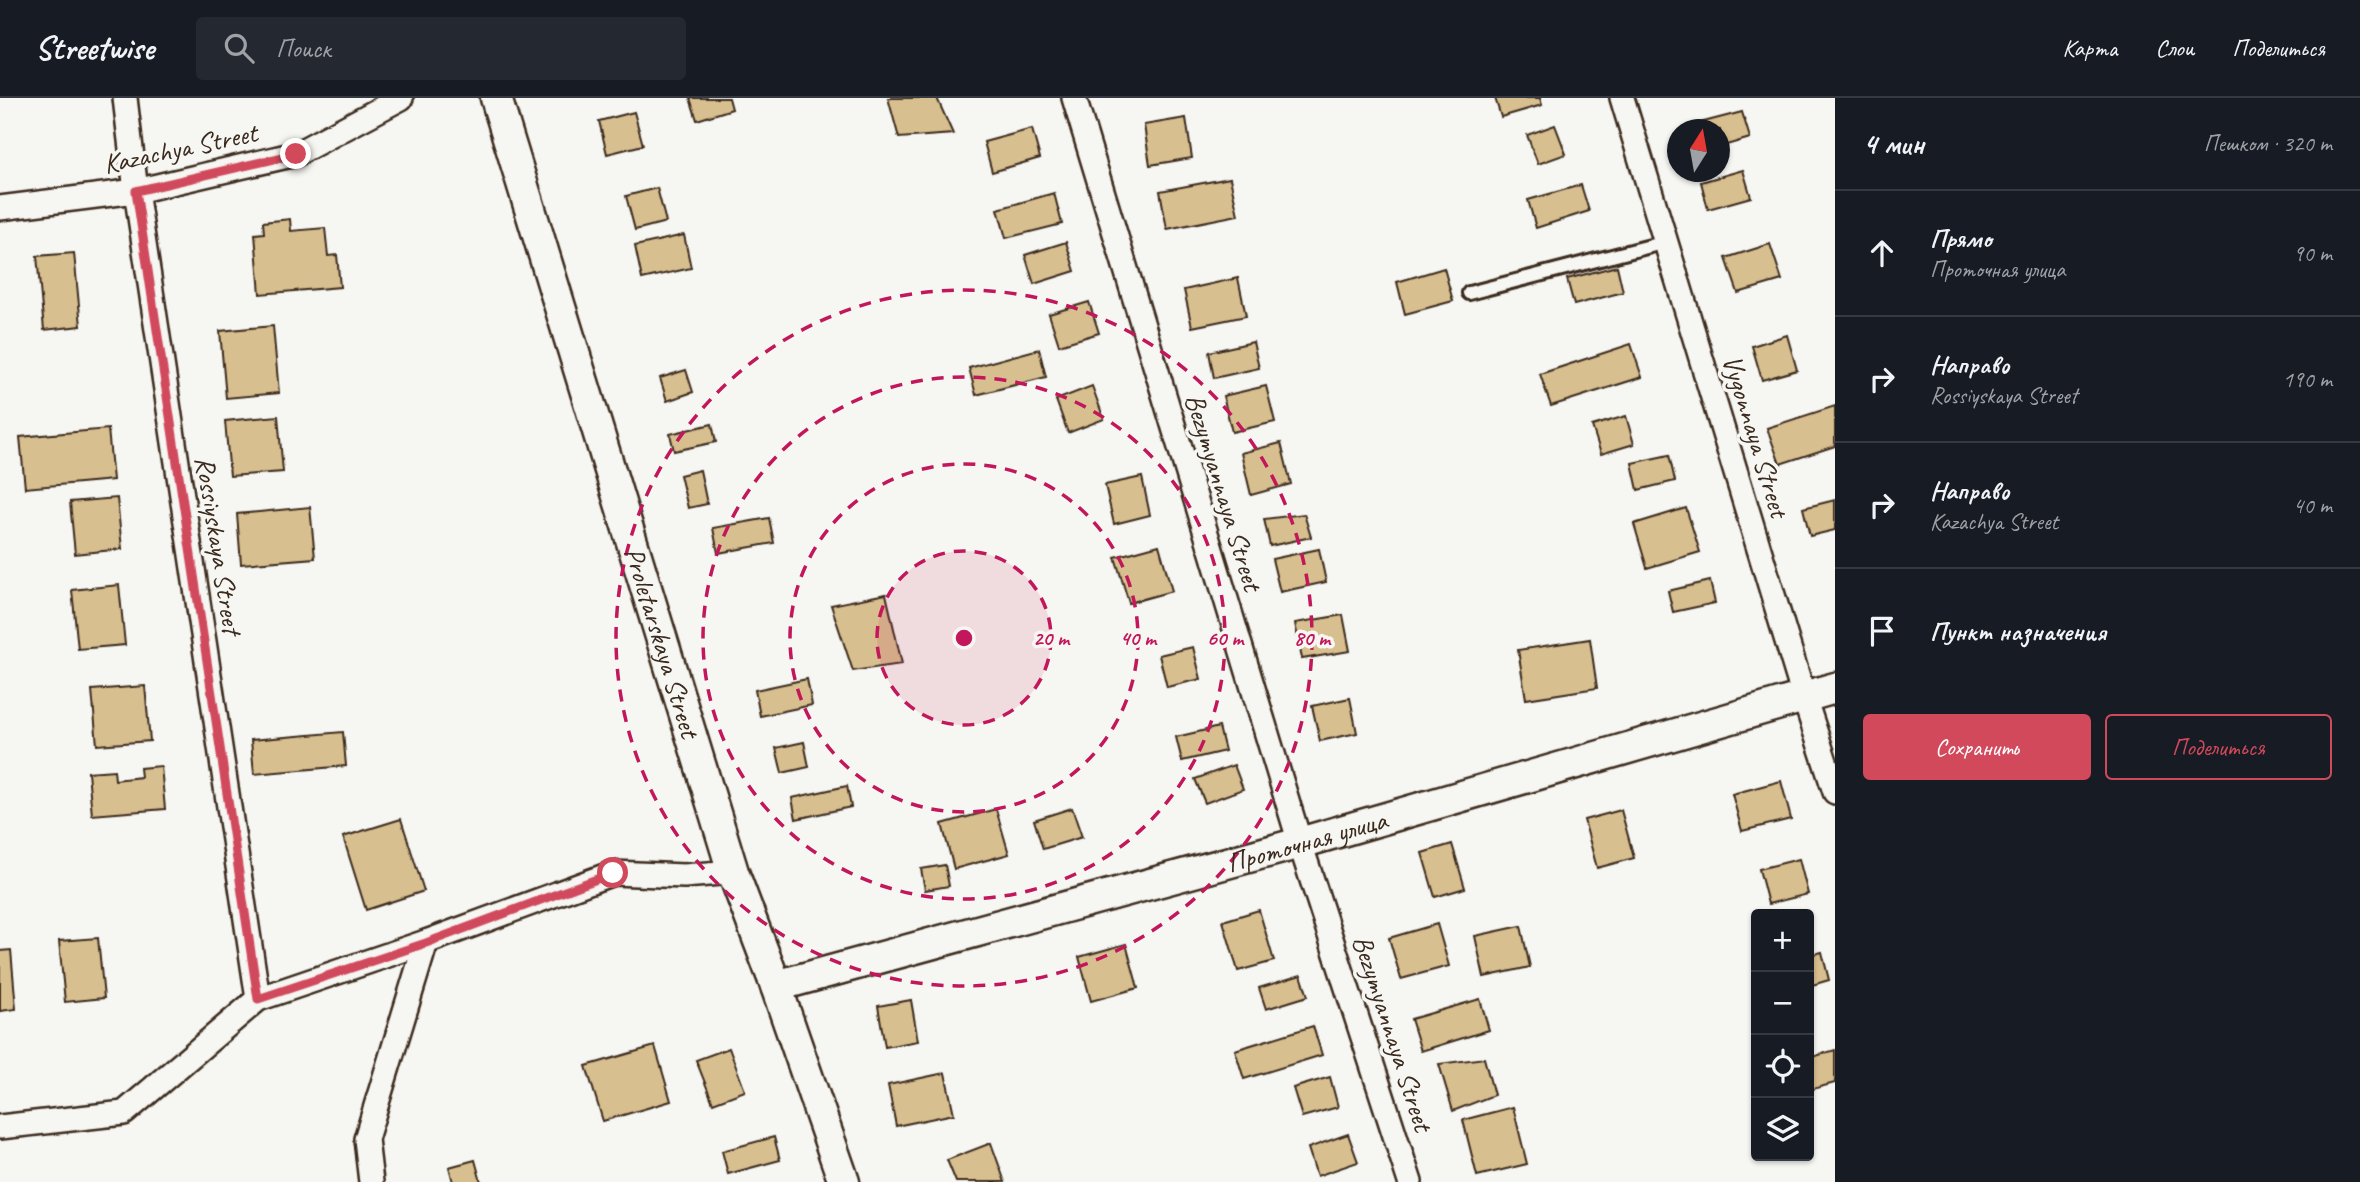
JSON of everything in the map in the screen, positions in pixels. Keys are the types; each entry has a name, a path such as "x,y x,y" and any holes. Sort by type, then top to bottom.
{"street":[{"name":"Rossiyskaya Street","path":"125,98 136,191 258,999"},
{"name":"Kazachya Street","path":"0,208 136,191 296,154 401,98"},
{"name":"Proletarskaya Street","path":"496,98 733,872 844,1182"},
{"name":"Bezymyannaya Street","path":"1074,98 1300,843 1410,1182"},
{"name":"Vygonnaya Street","path":"1622,98 1835,792"},
{"name":"Проточная улица","path":"776,986 1300,843 1835,688"},
{"path":"0,1127 124,1113 258,999 426,943 613,873 684,876 733,872"},
{"path":"371,1182 366,1139 426,943"}],"lane":[{"path":"1469,293 1666,242"}],"building":[{"path":"690,98 729,98 732,109 697,120"},
{"path":"888,98 937,98 953,134 899,138"},
{"path":"1495,98 1540,98 1542,105 1501,117"},
{"path":"634,112 643,145 607,154 599,121"},
{"path":"1742,112 1750,138 1730,144 1730,119 1715,119"},
{"path":"1186,118 1192,158 1150,165 1144,125"},
{"path":"1555,125 1566,154 1538,164 1527,135"},
{"path":"1032,129 1040,158 992,172 984,142"},
{"path":"1743,170 1751,197 1708,209 1701,182 1730,182 1730,174"},
{"path":"1230,178 1238,215 1167,229 1160,191"},
{"path":"1581,185 1589,211 1536,228 1528,200"},
{"path":"657,188 666,222 635,230 626,196"},
{"path":"1054,193 1062,224 1006,238 998,209"},
{"path":"290,219 291,231 325,228 328,256 337,255 340,287 260,294 255,234 264,233 263,222"},
{"path":"684,235 691,268 642,279 635,246"},
{"path":"1066,242 1075,271 1034,284 1025,255"},
{"path":"1770,244 1782,280 1738,293 1726,258"},
{"path":"74,253 81,326 44,330 37,256"},
{"path":"1617,266 1623,292 1574,305 1567,279"},
{"path":"1444,268 1453,301 1405,314 1397,282"},
{"path":"1238,278 1246,316 1192,327 1184,290"},
{"path":"1089,302 1099,333 1059,345 1049,314"},
{"path":"273,326 279,393 226,398 220,331"},
{"path":"1787,335 1797,370 1762,380 1752,346"},
{"path":"1253,342 1259,368 1214,378 1209,352"},
{"path":"1631,344 1642,377 1551,406 1540,374"},
{"path":"1039,349 1046,377 976,395 969,368"},
{"path":"686,370 693,392 667,401 660,378"},
{"path":"1092,386 1104,419 1068,433 1056,400"},
{"path":"1266,386 1275,422 1232,432 1223,396"},
{"path":"1835,406 1835,446 1780,464 1767,428"},
{"path":"278,416 283,472 230,476 225,421"},
{"path":"1626,416 1634,444 1601,454 1592,426"},
{"path":"712,424 716,442 674,451 670,434"},
{"path":"108,429 113,480 25,488 20,437"},
{"path":"1281,443 1291,484 1251,495 1241,453"},
{"path":"1669,455 1675,481 1638,490 1632,463"},
{"path":"700,470 707,504 688,508 680,475"},
{"path":"1142,477 1150,515 1114,524 1105,485"},
{"path":"117,498 122,549 75,554 70,502"},
{"path":"1835,500 1835,530 1810,536 1803,508"},
{"path":"310,507 315,558 241,564 237,514"},
{"path":"1686,508 1700,552 1647,568 1634,524"},
{"path":"1304,514 1311,537 1270,546 1264,519"},
{"path":"769,518 774,543 718,553 713,528"},
{"path":"1159,545 1172,591 1129,603 1115,557"},
{"path":"1319,549 1326,582 1280,592 1272,559"},
{"path":"1710,581 1715,603 1673,612 1668,591"},
{"path":"119,585 125,645 78,649 72,590"},
{"path":"886,594 902,664 853,671 831,605"},
{"path":"1343,615 1350,651 1302,659 1295,623"},
{"path":"1590,639 1597,688 1526,699 1518,650"},
{"path":"1193,647 1201,679 1167,687 1159,655"},
{"path":"807,679 812,705 760,716 755,690"},
{"path":"145,686 150,741 97,745 92,690"},
{"path":"1350,698 1357,733 1320,741 1312,706"},
{"path":"1219,727 1225,751 1182,761 1176,737"},
{"path":"343,732 346,766 254,774 251,740"},
{"path":"804,742 809,767 782,773 776,748"},
{"path":"1234,765 1243,789 1205,803 1195,779"},
{"path":"161,766 165,809 92,815 88,772 114,770 115,780 141,777 140,768"},
{"path":"1781,781 1791,819 1742,831 1732,794"},
{"path":"847,786 851,807 796,819 792,798"},
{"path":"1072,808 1082,837 1043,849 1034,820"},
{"path":"996,809 1009,854 954,869 942,824"},
{"path":"1621,810 1634,858 1597,868 1584,820"},
{"path":"401,819 424,891 366,910 343,837"},
{"path":"1452,844 1465,888 1435,897 1422,853"},
{"path":"1799,859 1808,894 1768,904 1759,869"},
{"path":"945,865 949,886 925,890 921,869"},
{"path":"1259,910 1274,961 1238,971 1223,921"},
{"path":"1437,924 1449,966 1401,979 1389,938"},
{"path":"1521,926 1530,967 1484,977 1475,936"},
{"path":"98,938 104,998 65,1002 59,941"},
{"path":"1126,944 1138,988 1091,1001 1079,957"},
{"path":"11,950 16,1009 0,1011 0,951"},
{"path":"1822,952 1829,980 1814,984 1814,972 1814,954"},
{"path":"1301,975 1308,996 1266,1009 1259,988"},
{"path":"1480,999 1489,1030 1421,1051 1411,1019"},
{"path":"911,1000 918,1041 885,1047 878,1006"},
{"path":"1313,1026 1322,1055 1244,1079 1235,1050"},
{"path":"655,1046 671,1101 603,1121 586,1066"},
{"path":"729,1048 745,1091 713,1103 696,1060"},
{"path":"1835,1050 1835,1083 1814,1089 1814,1056"},
{"path":"1484,1058 1494,1095 1453,1111 1439,1064"},
{"path":"945,1073 954,1114 896,1126 888,1085"},
{"path":"1330,1077 1338,1107 1302,1117 1293,1088"},
{"path":"1513,1107 1527,1164 1477,1176 1463,1120"},
{"path":"1348,1134 1358,1162 1317,1176 1308,1148"},
{"path":"774,1137 780,1160 728,1174 722,1151"},
{"path":"991,1143 1005,1182 956,1182 947,1160"},
{"path":"475,1160 481,1182 453,1182 449,1167"}],"route":[{"path":"296,154 136,191 258,999 426,943 613,873"}]}
